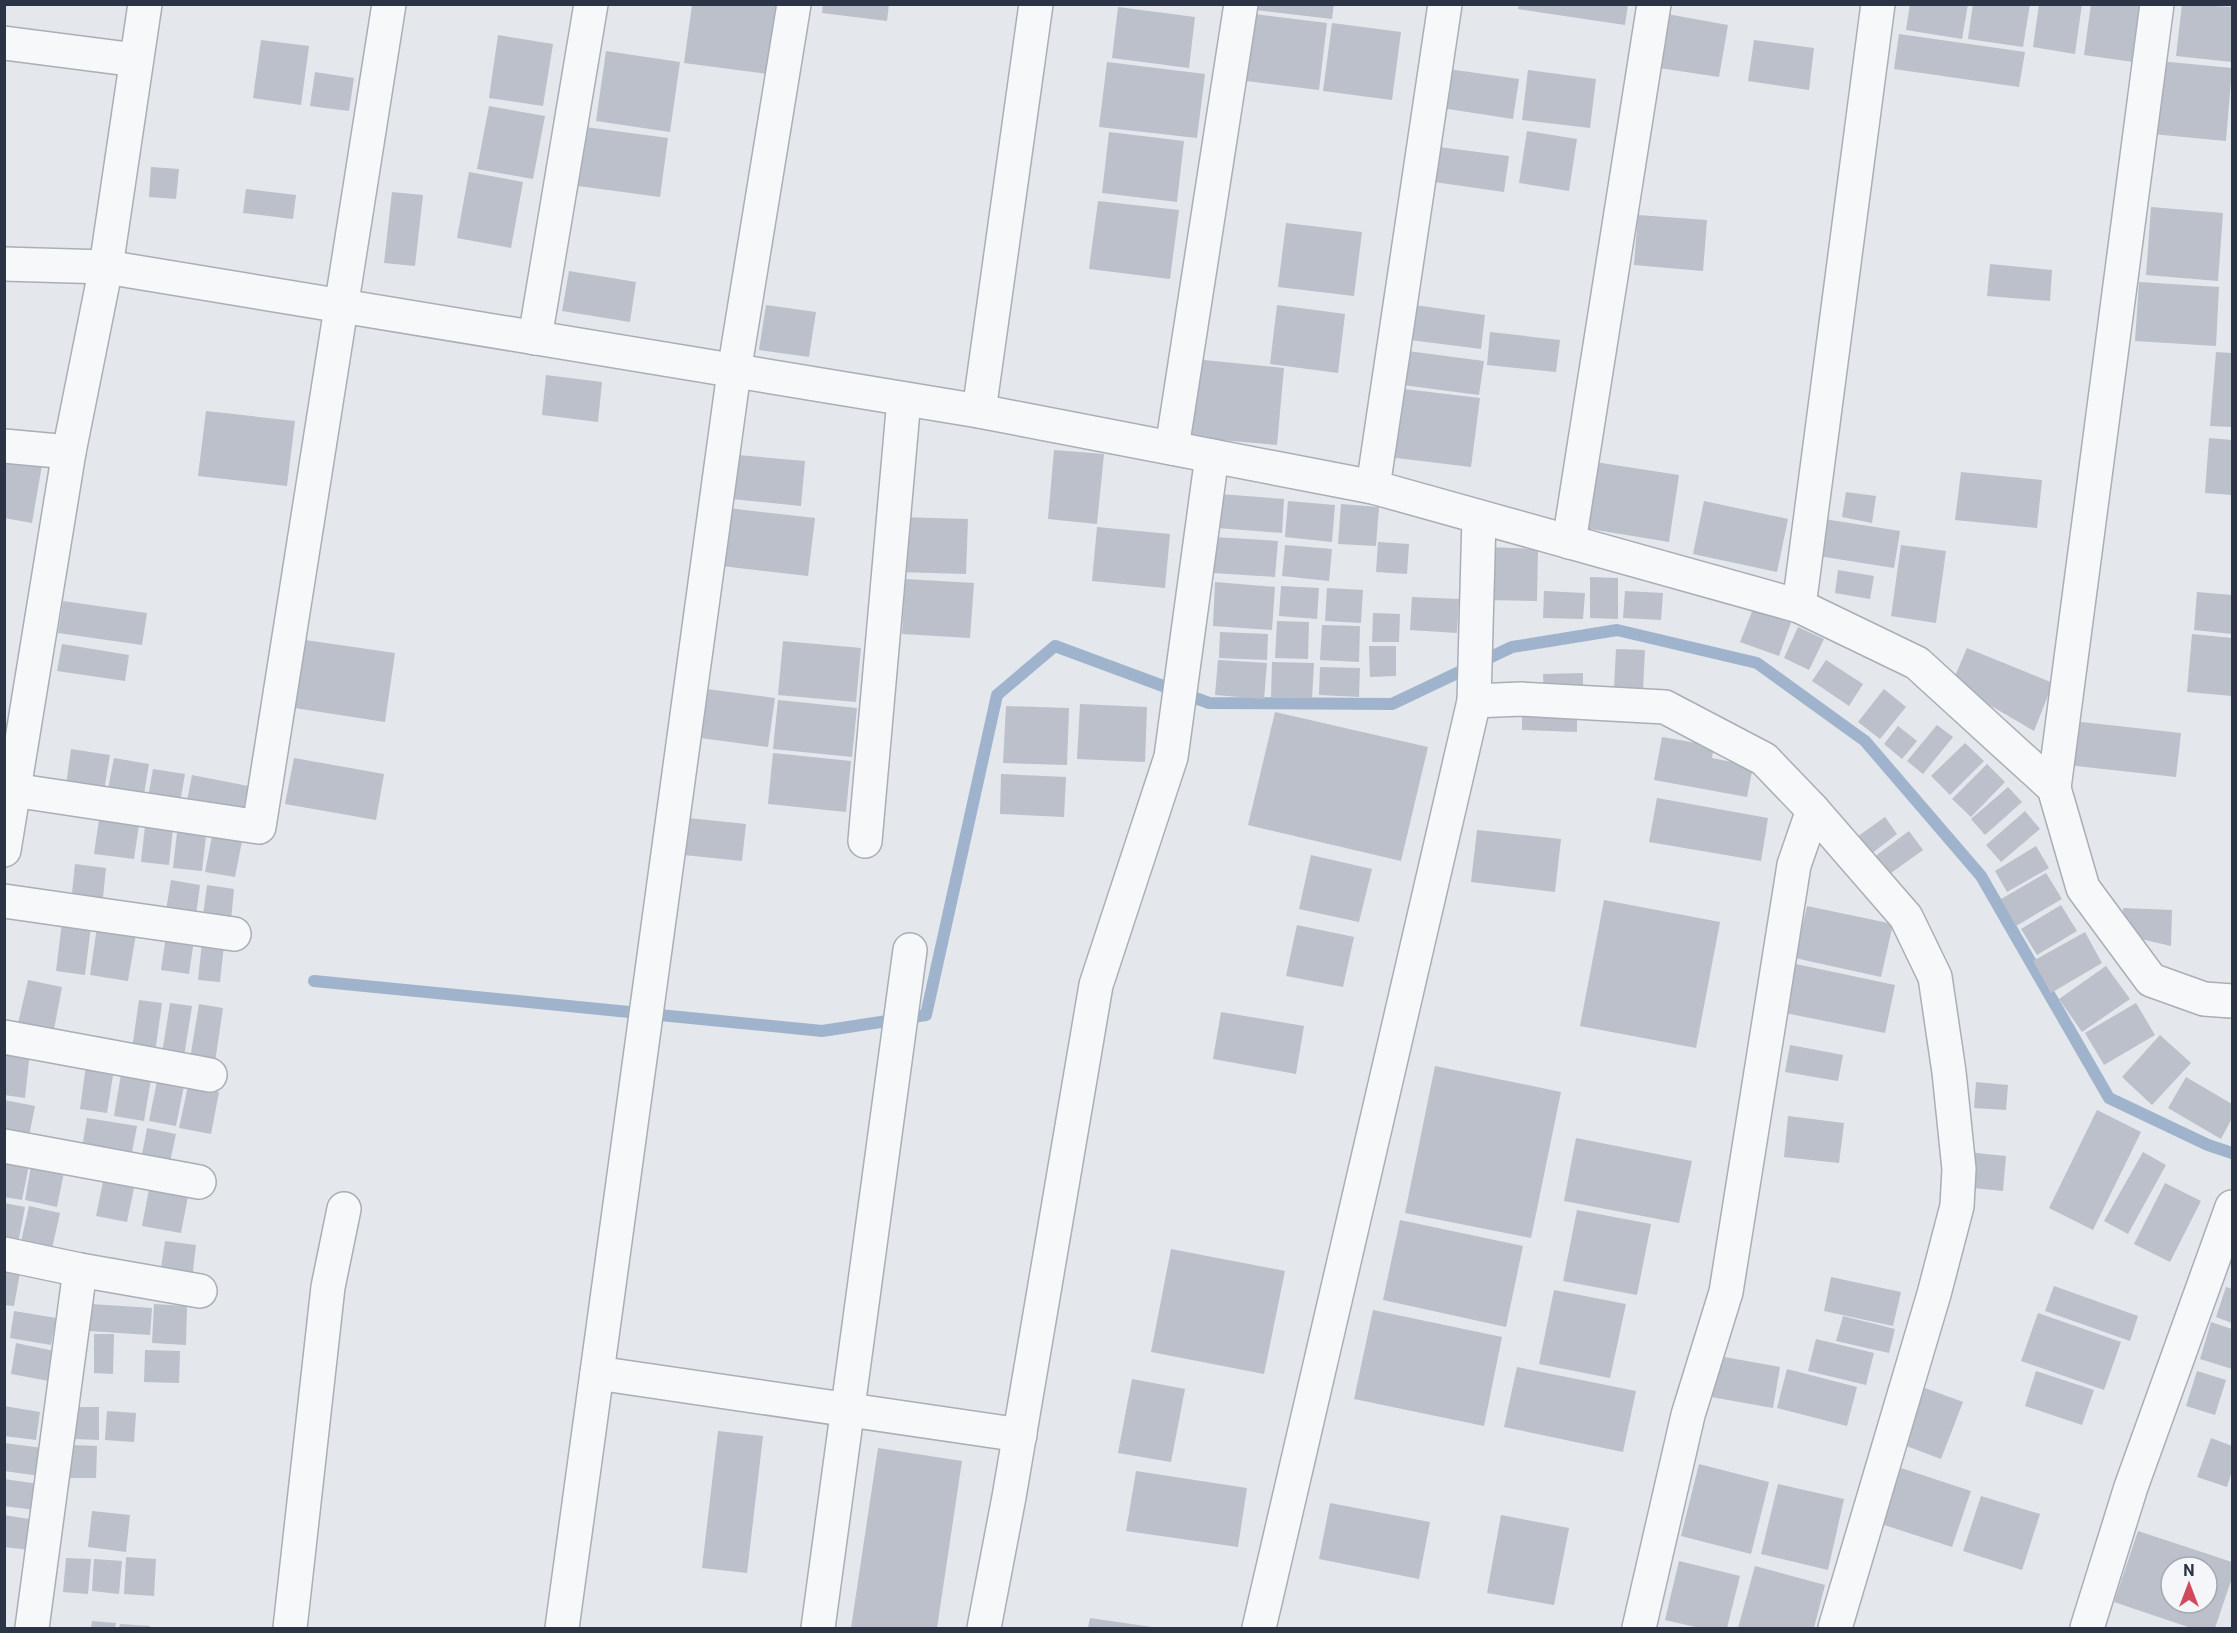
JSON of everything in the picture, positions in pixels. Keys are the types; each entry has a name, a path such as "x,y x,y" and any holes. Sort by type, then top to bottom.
{"street":[{"path":"4,850 69,452 106,267 145,4"},
{"path":"13,790 259,827 389,4"},
{"path":"535,338 591,4"},
{"path":"562,1629 734,372 794,4"},
{"path":"979,411 1036,4"},
{"path":"1172,448 1241,4"},
{"path":"1373,488 1445,4"},
{"path":"1569,542 1654,4"},
{"path":"1799,606 1878,4"},
{"path":"2157,4 2054,788 2083,888 2151,980 2204,999 2232,1001"},
{"path":"4,43 136,60"},
{"path":"4,264 106,267 979,411 1373,488 1799,606 1917,663 2054,788"},
{"path":"865,841 904,399"},
{"path":"4,446 69,452"},
{"path":"984,1629 1020,1435 1096,985 1171,757 1212,456"},
{"path":"1259,1629 1474,697 1479,518"},
{"path":"1474,697 1665,707 1764,759 1813,810 1906,917 1935,977 1959,1169 1957,1206 1934,1293 1835,1629"},
{"path":"1639,1629 1688,1415 1726,1292 1794,865 1813,810"},
{"path":"4,901 234,934"},
{"path":"818,1629 910,950"},
{"path":"4,1037 210,1075"},
{"path":"4,1146 198,1182"},
{"path":"2086,1629 2131,1487 2232,1207"},
{"path":"290,1629 328,1287 344,1209"},
{"path":"4,1254 200,1291"},
{"path":"32,1629 80,1270"},
{"path":"597,1373 1020,1435"}],"building":[{"path":"823,4 889,4 887,21 822,13"},
{"path":"1256,4 1334,4 1332,19 1256,10"},
{"path":"1519,4 1628,4 1625,25 1518,9"},
{"path":"1910,4 1968,4 1962,39 1906,30"},
{"path":"1973,4 2030,4 2023,47 1968,39"},
{"path":"2039,4 2082,4 2075,54 2033,47"},
{"path":"2091,4 2149,4 2140,63 2084,55"},
{"path":"2182,4 2232,7 2232,62 2176,56"},
{"path":"692,5 776,6 767,74 684,63"},
{"path":"1118,7 1195,17 1189,68 1112,58"},
{"path":"1254,14 1327,23 1319,90 1246,81"},
{"path":"1667,14 1728,25 1719,77 1659,68"},
{"path":"1332,23 1401,32 1392,100 1323,91"},
{"path":"1899,34 2025,52 2019,87 1894,69"},
{"path":"498,35 553,44 543,106 489,98"},
{"path":"261,40 309,46 301,105 253,98"},
{"path":"1754,40 1814,48 1809,90 1748,81"},
{"path":"606,51 680,62 670,132 596,121"},
{"path":"2159,61 2232,68 2226,141 2152,134"},
{"path":"1107,62 1205,74 1197,138 1099,127"},
{"path":"1441,68 1519,79 1513,119 1435,107"},
{"path":"1528,70 1596,79 1590,128 1522,120"},
{"path":"315,72 354,78 349,111 310,106"},
{"path":"489,106 545,116 533,179 477,169"},
{"path":"585,127 668,138 660,197 578,186"},
{"path":"1527,131 1577,139 1569,191 1519,183"},
{"path":"1109,132 1184,141 1177,202 1102,193"},
{"path":"1439,147 1509,156 1504,192 1434,182"},
{"path":"151,167 179,169 176,199 149,197"},
{"path":"469,172 523,182 511,248 457,238"},
{"path":"246,189 296,195 293,219 243,213"},
{"path":"392,192 423,195 415,266 384,263"},
{"path":"1098,201 1179,210 1170,279 1089,269"},
{"path":"2151,207 2223,213 2218,281 2146,275"},
{"path":"1638,215 1707,220 1703,271 1634,265"},
{"path":"1286,223 1362,232 1354,296 1278,287"},
{"path":"1990,264 2052,270 2050,301 1987,296"},
{"path":"569,271 636,282 630,322 562,311"},
{"path":"2139,282 2219,287 2216,346 2135,341"},
{"path":"766,305 816,312 809,357 759,350"},
{"path":"1277,305 1345,314 1338,373 1270,364"},
{"path":"1415,305 1485,315 1481,349 1410,340"},
{"path":"1490,332 1560,340 1556,372 1487,365"},
{"path":"1400,350 1484,361 1479,395 1395,384"},
{"path":"2216,352 2232,353 2232,427 2210,426"},
{"path":"1194,359 1284,368 1277,445 1187,437"},
{"path":"546,375 602,382 598,422 542,415"},
{"path":"1396,388 1480,398 1471,467 1388,457"},
{"path":"206,411 295,421 287,486 198,476"},
{"path":"2209,438 2232,440 2232,495 2205,493"},
{"path":"1054,450 1104,454 1097,524 1048,519"},
{"path":"726,454 805,461 801,506 722,498"},
{"path":"4,458 42,465 32,523 4,518"},
{"path":"1595,462 1679,475 1669,542 1584,528"},
{"path":"1961,472 2042,480 2037,528 1955,520"},
{"path":"1846,492 1876,496 1872,523 1842,517"},
{"path":"1220,494 1284,499 1282,533 1217,528"},
{"path":"1288,501 1335,505 1332,542 1285,537"},
{"path":"1704,501 1788,519 1777,572 1693,554"},
{"path":"1341,504 1379,507 1376,546 1338,544"},
{"path":"719,507 815,518 808,576 713,565"},
{"path":"900,517 968,519 966,574 898,572"},
{"path":"1818,518 1900,531 1894,568 1812,555"},
{"path":"1097,527 1170,534 1165,588 1092,581"},
{"path":"1215,537 1278,541 1275,577 1213,573"},
{"path":"1378,542 1409,544 1407,574 1376,572"},
{"path":"1285,545 1332,549 1329,581 1282,576"},
{"path":"1901,545 1946,551 1936,623 1891,616"},
{"path":"1488,547 1538,549 1537,601 1487,600"},
{"path":"1838,570 1874,576 1870,599 1835,593"},
{"path":"1590,577 1618,578 1618,619 1590,618"},
{"path":"905,579 974,583 970,638 902,634"},
{"path":"1215,582 1275,587 1272,630 1213,626"},
{"path":"1281,586 1319,588 1317,619 1279,616"},
{"path":"1327,588 1363,590 1361,623 1325,621"},
{"path":"1544,591 1585,593 1583,619 1543,618"},
{"path":"1625,591 1663,593 1661,620 1623,618"},
{"path":"2197,592 2232,595 2232,634 2194,630"},
{"path":"1412,597 1459,599 1457,633 1410,630"},
{"path":"63,601 147,613 142,645 58,633"},
{"path":"1755,604 1793,617 1779,656 1740,642"},
{"path":"1373,613 1400,614 1399,642 1372,642"},
{"path":"1277,621 1309,622 1308,659 1275,658"},
{"path":"1322,625 1360,626 1359,662 1320,660"},
{"path":"1798,627 1824,639 1809,670 1784,658"},
{"path":"1220,632 1268,634 1267,660 1219,658"},
{"path":"2192,634 2232,638 2232,696 2187,692"},
{"path":"298,639 395,653 385,722 288,707"},
{"path":"783,641 861,648 856,702 778,695"},
{"path":"62,644 129,655 125,681 57,671"},
{"path":"1369,646 1396,646 1396,676 1370,677"},
{"path":"1967,648 2053,683 2034,731 1952,683"},
{"path":"1616,649 1645,650 1643,690 1614,689"},
{"path":"1218,660 1267,663 1264,699 1215,695"},
{"path":"1826,660 1863,684 1849,706 1812,681"},
{"path":"1272,662 1314,663 1312,698 1271,697"},
{"path":"1320,667 1360,668 1359,697 1319,695"},
{"path":"1583,673 1583,697 1544,697 1543,674"},
{"path":"699,688 775,698 768,747 693,737"},
{"path":"1884,689 1906,707 1880,739 1858,722"},
{"path":"778,700 857,708 852,757 773,749"},
{"path":"1522,703 1577,705 1577,732 1522,730"},
{"path":"1080,704 1147,707 1145,762 1077,759"},
{"path":"1006,706 1069,708 1067,765 1003,763"},
{"path":"1275,712 1428,747 1401,861 1248,825"},
{"path":"2072,721 2181,733 2176,777 2067,765"},
{"path":"1937,725 1953,737 1923,774 1907,761"},
{"path":"1898,726 1917,741 1902,759 1884,744"},
{"path":"1662,737 1714,746 1712,758 1753,766 1747,797 1654,780"},
{"path":"1965,743 1984,761 1950,795 1931,776"},
{"path":"71,749 110,755 104,791 66,785"},
{"path":"773,753 851,761 846,812 768,804"},
{"path":"114,758 149,764 143,800 107,794"},
{"path":"294,758 384,774 376,820 285,804"},
{"path":"1987,764 2005,782 1971,817 1952,799"},
{"path":"153,769 185,774 179,808 147,803"},
{"path":"1001,774 1066,777 1064,817 1000,814"},
{"path":"192,775 248,786 242,817 186,806"},
{"path":"2008,787 2022,802 1985,835 1971,819"},
{"path":"1657,798 1768,818 1761,861 1649,842"},
{"path":"2025,811 2040,829 2001,862 1986,845"},
{"path":"100,813 140,818 134,859 94,854"},
{"path":"1885,817 1897,834 1867,857 1854,839"},
{"path":"688,818 746,824 742,861 684,855"},
{"path":"145,826 173,829 169,865 141,862"},
{"path":"1477,830 1561,839 1555,892 1471,882"},
{"path":"1909,831 1923,850 1884,878 1870,860"},
{"path":"177,832 206,836 202,871 173,868"},
{"path":"212,836 242,841 235,877 205,872"},
{"path":"2036,846 2049,868 2007,892 1995,871"},
{"path":"1311,855 1372,869 1359,922 1299,909"},
{"path":"75,864 106,868 102,907 71,903"},
{"path":"2046,873 2062,899 2016,926 2001,899"},
{"path":"171,880 200,885 196,915 166,910"},
{"path":"207,885 234,889 231,920 203,916"},
{"path":"1604,900 1720,922 1696,1048 1580,1026"},
{"path":"2061,905 2077,931 2037,955 2021,929"},
{"path":"1807,906 1893,924 1881,977 1795,958"},
{"path":"2123,908 2172,910 2171,946 2124,935"},
{"path":"62,922 91,926 85,975 56,971"},
{"path":"1297,925 1354,937 1343,987 1286,976"},
{"path":"97,927 136,934 128,981 90,975"},
{"path":"2085,932 2102,963 2051,993 2033,961"},
{"path":"166,936 194,940 189,974 161,970"},
{"path":"202,942 224,945 220,982 198,980"},
{"path":"1791,963 1895,985 1885,1033 1780,1012"},
{"path":"2106,966 2130,999 2082,1032 2059,999"},
{"path":"28,980 62,987 53,1035 17,1028"},
{"path":"139,1000 162,1003 155,1053 132,1049"},
{"path":"170,1003 192,1006 183,1063 161,1060"},
{"path":"2136,1003 2155,1035 2104,1065 2085,1033"},
{"path":"199,1004 223,1008 214,1069 189,1065"},
{"path":"1221,1012 1304,1026 1296,1074 1213,1059"},
{"path":"2160,1035 2191,1063 2152,1105 2122,1077"},
{"path":"1790,1045 1843,1055 1838,1081 1785,1072"},
{"path":"4,1048 30,1051 25,1098 4,1095"},
{"path":"86,1065 114,1069 107,1113 80,1109"},
{"path":"1435,1066 1561,1092 1531,1238 1405,1213"},
{"path":"121,1074 151,1079 144,1121 114,1116"},
{"path":"2186,1077 2232,1104 2232,1118 2221,1139 2168,1108"},
{"path":"157,1081 184,1086 176,1126 149,1121"},
{"path":"1976,1082 2008,1085 2006,1110 1974,1108"},
{"path":"188,1086 219,1092 211,1134 179,1128"},
{"path":"4,1100 35,1106 28,1141 4,1137"},
{"path":"2097,1110 2141,1132 2093,1230 2049,1208"},
{"path":"1788,1116 1844,1123 1839,1163 1784,1157"},
{"path":"87,1118 137,1126 130,1163 81,1154"},
{"path":"147,1128 176,1134 168,1171 140,1165"},
{"path":"1576,1138 1692,1161 1679,1223 1564,1201"},
{"path":"1967,1152 2006,1156 2003,1191 1963,1187"},
{"path":"2143,1152 2166,1165 2128,1234 2104,1221"},
{"path":"4,1160 29,1165 22,1200 4,1197"},
{"path":"31,1166 64,1172 57,1207 25,1200"},
{"path":"104,1177 135,1183 127,1222 96,1216"},
{"path":"2165,1183 2201,1201 2170,1262 2134,1244"},
{"path":"150,1184 189,1191 181,1233 142,1226"},
{"path":"4,1203 25,1207 18,1244 4,1241"},
{"path":"29,1206 60,1213 51,1253 20,1246"},
{"path":"1577,1210 1651,1224 1637,1295 1563,1281"},
{"path":"1400,1220 1523,1246 1506,1327 1383,1300"},
{"path":"165,1241 196,1245 192,1279 160,1275"},
{"path":"1171,1249 1285,1271 1264,1374 1151,1352"},
{"path":"4,1264 21,1267 14,1306 4,1305"},
{"path":"1831,1277 1901,1292 1893,1326 1824,1311"},
{"path":"2054,1286 2138,1316 2130,1341 2045,1311"},
{"path":"2226,1287 2232,1289 2232,1323 2216,1317"},
{"path":"1554,1290 1626,1304 1610,1378 1539,1364"},
{"path":"91,1304 152,1308 150,1335 89,1331"},
{"path":"154,1304 187,1306 186,1345 152,1343"},
{"path":"1373,1310 1502,1337 1484,1426 1354,1399"},
{"path":"14,1311 56,1318 51,1345 10,1338"},
{"path":"2038,1313 2121,1342 2104,1390 2021,1361"},
{"path":"1843,1316 1895,1329 1889,1353 1836,1341"},
{"path":"2211,1322 2232,1329 2232,1369 2200,1359"},
{"path":"94,1334 114,1334 113,1374 94,1373"},
{"path":"1816,1339 1874,1353 1866,1385 1808,1371"},
{"path":"16,1343 59,1352 54,1382 11,1374"},
{"path":"145,1350 180,1351 179,1383 144,1382"},
{"path":"1719,1356 1780,1367 1773,1408 1711,1397"},
{"path":"1517,1367 1636,1391 1623,1452 1504,1427"},
{"path":"1787,1369 1857,1387 1847,1426 1777,1408"},
{"path":"2036,1371 2094,1390 2082,1425 2025,1406"},
{"path":"2197,1371 2226,1380 2215,1415 2186,1406"},
{"path":"1132,1379 1185,1389 1171,1462 1118,1453"},
{"path":"1917,1385 1963,1402 1941,1459 1896,1442"},
{"path":"4,1406 40,1412 36,1440 4,1436"},
{"path":"74,1407 99,1407 99,1440 74,1439"},
{"path":"107,1411 136,1413 134,1442 105,1440"},
{"path":"718,1431 763,1436 747,1573 702,1568"},
{"path":"2211,1438 2232,1446 2232,1471 2227,1487 2197,1477"},
{"path":"4,1443 43,1448 40,1476 4,1471"},
{"path":"72,1445 97,1446 96,1478 70,1478"},
{"path":"878,1448 962,1461 937,1628 851,1628"},
{"path":"1699,1464 1769,1482 1751,1554 1681,1536"},
{"path":"1901,1468 1971,1491 1952,1547 1881,1524"},
{"path":"1136,1471 1247,1488 1238,1547 1126,1531"},
{"path":"4,1479 39,1484 35,1510 4,1506"},
{"path":"1778,1484 1844,1499 1828,1570 1761,1554"},
{"path":"1981,1496 2040,1514 2022,1570 1963,1551"},
{"path":"1330,1503 1430,1522 1419,1579 1319,1559"},
{"path":"92,1511 130,1515 126,1552 88,1547"},
{"path":"4,1515 35,1520 30,1550 4,1547"},
{"path":"1501,1515 1569,1528 1554,1605 1487,1593"},
{"path":"2138,1531 2211,1555 2159,1555 2159,1615 2219,1615 2219,1558 2232,1562 2232,1578 2215,1628 2191,1628 2114,1602"},
{"path":"126,1557 156,1559 154,1596 124,1594"},
{"path":"66,1558 91,1559 88,1594 63,1592"},
{"path":"94,1559 122,1561 119,1594 92,1591"},
{"path":"1679,1561 1740,1576 1727,1628 1700,1628 1665,1620"},
{"path":"1755,1566 1825,1585 1814,1628 1738,1628"},
{"path":"1090,1618 1152,1627 1088,1628"},
{"path":"92,1621 116,1623 115,1628 91,1628"},
{"path":"120,1624 150,1626 150,1628 119,1628"}],"waterway":[{"path":"314,981 822,1031 926,1015 997,695 1055,646 1209,703 1392,704 1512,647 1617,630 1757,663 1865,741 1981,876 2109,1098 2208,1145 2232,1153"}]}
